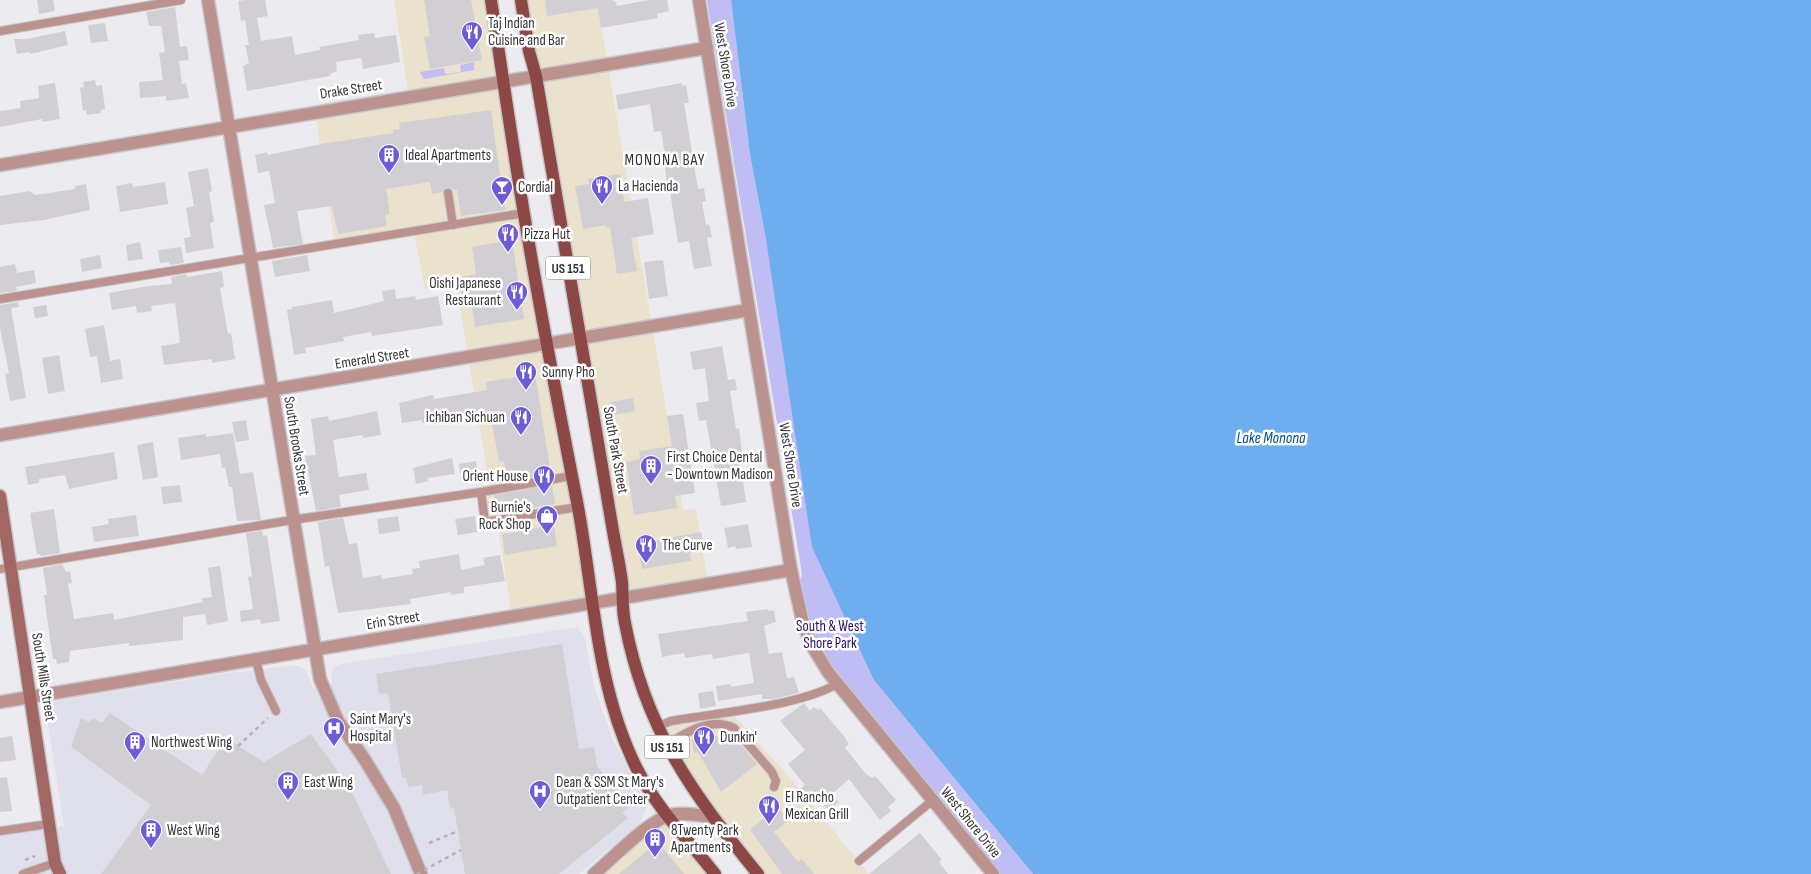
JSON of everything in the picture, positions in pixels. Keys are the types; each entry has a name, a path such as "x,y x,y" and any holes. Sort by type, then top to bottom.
{"main road":[{"name":"US 151","path":"491,0 524,213 578,508 592,604 615,712 636,767 668,816 714,874"},
{"name":"South Park Street","path":"521,0 529,51 536,76 622,580 625,622 634,662 648,708 666,745 712,817 758,874"}],"street":[{"name":"South Brooks Street","path":"208,0 292,520 320,679 338,722 385,792 408,839 419,874"},
{"name":"West Shore Drive","path":"699,0 791,570 802,622 811,644 837,684 993,874"},
{"name":"Drake Street","path":"0,165 707,48"},
{"name":"Emerald Street","path":"0,435 749,310"},
{"name":"South Mills Street","path":"0,496 5,568 30,697 56,870"},
{"name":"Erin Street","path":"0,702 791,570"},
{"path":"594,874 653,824 668,816 681,814 712,817"}],"lane":[{"path":"0,30 181,0"},
{"path":"448,192 453,225"},
{"path":"0,299 524,213"},
{"path":"5,568 571,476"},
{"path":"481,492 485,522 578,508"},
{"path":"256,660 261,680 276,711"},
{"path":"657,726 671,721 777,703 824,691 837,684"},
{"path":"666,745 691,729 726,724 734,728 772,772 776,781 774,787"},
{"path":"859,862 933,800"},
{"path":"0,831 49,824"},
{"path":"23,874 56,870"}],"path":[{"path":"238,746 276,711"},
{"path":"428,843 458,831"},
{"path":"419,874 461,850"}],"shaded area":[{"path":"394,0 491,0 592,604 512,617 497,521 485,522 481,492 490,490 456,283 425,289 414,232 335,245 315,111 409,97"},
{"path":"521,0 597,0 683,510 696,509 708,584 622,599"},
{"name":"Saint Mary's Hospital","path":"577,627 585,638 594,686 612,738 645,801 646,810 640,823 579,874 0,874 0,836 64,826 47,719 48,708 55,701 229,673 295,665 305,669 313,688 332,683 331,674 334,668 341,664"},
{"path":"730,711 792,780 869,874 758,874 657,727"},
{"path":"668,816 715,874 594,874"}],"green space":[{"name":"South & West Shore Park","path":"707,0 731,0 750,155 766,239 874,680 1033,874 993,874 837,684 797,602 802,574"},
{"path":"474,62 474,70 424,79 420,72 444,68 445,74 461,72 460,65"}],"water":[{"name":"Lake Monona","path":"731,0 1811,0 1811,874 1033,874 874,680 812,547 766,239 750,155"}],"building":[{"path":"37,0 53,0 55,11 39,14"},
{"path":"265,0 268,16 257,18 261,41 292,36 295,55 320,50 319,47 359,40 358,35 374,33 375,38 396,35 400,62 363,69 361,58 336,62 337,71 330,74 330,76 247,91 243,66 249,63 245,45 249,45 245,20 241,21 238,1"},
{"path":"424,0 471,0 482,60 430,69 424,37 430,36"},
{"path":"545,0 612,0 616,2 617,6 649,0 667,0 669,11 657,14 658,18 601,28 598,8 547,16"},
{"path":"175,7 180,47 187,46 189,60 179,61 182,84 186,83 189,98 166,101 166,96 140,98 139,82 163,80 159,53 165,52 161,26 149,26 146,12"},
{"path":"105,23 108,41 91,43 88,25"},
{"path":"65,31 68,45 30,54 30,52 17,54 14,39 27,39"},
{"path":"95,80 96,86 102,85 105,109 101,110 101,113 87,115 86,110 83,111 80,88 84,87 83,82"},
{"path":"55,83 60,119 42,122 42,119 0,127 0,111 21,108 20,101 39,98 38,86"},
{"path":"682,83 682,86 686,85 689,103 684,103 698,189 704,188 706,201 702,202 706,225 709,224 712,237 707,238 712,266 694,269 689,241 678,243 669,185 667,185 665,167 667,167 661,131 654,132 650,104 618,110 616,95"},
{"name":"Ideal Apartments","path":"491,110 505,210 461,216 457,190 447,188 443,192 432,194 430,182 386,189 389,206 389,214 385,215 387,226 338,234 332,206 297,211 303,244 273,248 264,205 275,203 269,171 258,173 255,155 267,152 268,155 321,144 393,133 393,130 400,129 399,123"},
{"path":"208,168 212,191 209,192 214,222 210,223 214,248 186,253 184,238 191,237 186,208 194,206 188,172"},
{"path":"620,174 624,202 648,198 654,234 631,238 637,271 617,274 610,227 606,228 606,225 583,229 575,186 589,184 588,179"},
{"path":"165,182 168,204 120,212 116,186 132,183 133,187"},
{"path":"86,184 90,210 44,220 0,225 0,196 29,191 35,195 75,189 75,186"},
{"path":"512,240 524,319 475,327 470,295 462,297 458,277 476,274 472,247"},
{"path":"140,242 143,259 128,261 126,245"},
{"path":"181,247 184,263 170,265 169,262 160,263 158,250"},
{"path":"100,255 102,268 82,272 80,259"},
{"path":"307,255 310,271 275,277 272,261"},
{"path":"663,260 668,296 649,299 644,262"},
{"path":"15,264 17,273 34,270 36,283 16,287 17,291 0,293 0,267"},
{"path":"222,271 224,287 220,288 228,334 231,333 235,359 212,363 212,359 164,365 161,346 180,343 175,303 151,306 152,311 137,313 136,306 112,310 109,293 172,284 171,277 186,274 187,277"},
{"path":"395,289 396,299 415,296 416,300 438,296 443,325 372,336 371,332 343,337 344,341 305,348 306,353 294,355 287,310 292,309 292,307 332,300 334,313 384,301 382,291"},
{"path":"18,302 19,307 11,308 26,398 10,401 5,374 9,373 0,328 0,305"},
{"path":"46,305 48,316 35,318 33,307"},
{"path":"104,325 110,361 120,359 123,379 101,383 97,356 90,357 85,329"},
{"path":"722,346 728,380 735,379 737,390 730,391 736,429 739,428 743,460 740,461 746,502 721,506 706,420 699,421 696,403 709,401 705,368 693,370 690,352"},
{"path":"59,355 65,391 48,394 42,358"},
{"path":"535,374 551,474 507,482 504,461 499,462 490,412 422,423 422,420 402,423 399,403 433,395 434,399 487,390 486,382"},
{"path":"633,398 635,411 613,415 610,402"},
{"path":"377,411 381,435 363,438 363,435 333,440 339,477 366,473 369,490 339,495 341,507 316,511 305,456 316,455 311,419 328,416 329,421"},
{"name":"First Choice Dental - Downtown Madison","path":"683,414 695,493 675,496 677,508 634,515 626,462 640,459 639,451 672,446 667,416"},
{"path":"246,420 249,440 236,442 232,422"},
{"path":"233,433 240,474 253,472 261,520 237,521 232,487 229,487 225,467 222,468 220,454 181,460 178,438 206,434 206,437"},
{"path":"153,442 158,477 143,480 137,445"},
{"path":"114,452 118,479 69,489 65,475 39,479 39,483 28,485 25,467"},
{"path":"452,458 455,474 427,478 428,481 416,484 413,468"},
{"path":"476,461 478,478 461,481 459,464"},
{"path":"180,485 182,502 163,504 161,487"},
{"path":"552,485 555,504 497,513 494,495"},
{"path":"54,509 60,553 37,555 30,513"},
{"path":"136,515 139,536 94,542 92,527 109,524 108,519"},
{"path":"398,516 400,531 379,534 377,519"},
{"path":"475,516 477,532 458,535 455,519"},
{"path":"343,518 349,544 357,543 363,578 381,575 382,579 413,574 412,569 420,568 419,561 459,554 461,570 485,565 483,558 500,555 505,581 464,587 464,593 451,595 451,592 410,599 411,604 338,613 329,566 325,567 318,522"},
{"path":"748,524 752,547 736,549 735,546 728,548 724,528"},
{"path":"554,525 557,546 505,555 502,534"},
{"path":"262,531 263,536 267,535 280,621 261,624 260,619 241,622 240,611 253,609 248,577 252,576 246,533"},
{"path":"701,532 706,551 690,553 691,561 642,569 637,544"},
{"path":"62,564 66,572 70,571 72,583 68,584 74,619 113,613 114,620 203,602 202,598 212,597 208,568 220,566 228,621 207,625 205,614 183,617 183,640 129,646 129,643 70,651 69,662 57,664 56,659 53,659 50,639 44,595 47,595 43,568"},
{"path":"768,609 768,611 774,610 776,622 764,626 769,654 782,652 787,678 794,677 799,693 772,699 762,699 762,694 718,701 716,686 731,684 731,687 754,683 749,653 713,659 712,654 685,658 684,653 662,657 658,634 748,621 746,612"},
{"path":"562,644 579,749 594,747 597,766 631,806 622,813 628,818 559,874 465,874 454,808 450,809 447,790 423,795 422,785 408,787 406,778 402,778 388,693 379,694 376,674"},
{"path":"713,691 716,706 700,709 698,693"},
{"path":"804,703 810,711 814,707 818,710 820,708 844,736 849,744 845,748 866,774 872,778 875,776 896,800 888,807 891,811 880,820 849,779 832,794 839,802 829,811 814,794 809,798 801,788 805,785 788,764 805,750 780,721"},
{"path":"110,713 202,775 226,738 264,762 311,734 350,788 391,874 101,874 151,805 71,747 81,718 89,722 93,718 102,723"},
{"path":"728,734 730,741 737,740 757,764 721,792 698,752 694,753 692,740"},
{"path":"12,736 16,760 0,762 0,738"},
{"path":"7,777 12,811 0,812 0,778"},
{"path":"777,807 789,820 774,832 798,862 802,859 814,874 782,874 750,830"},
{"path":"920,833 942,860 939,862 948,874 869,874"},
{"name":"8Twenty Park Apartments","path":"658,842 684,874 619,874"}],"place":[{"name":"Taj Indian Cuisine and Bar","path":"472,51"},
{"name":"Ideal Apartments","path":"389,174"},
{"name":"La Hacienda","path":"602,205"},
{"name":"Cordial","path":"502,206"},
{"name":"Pizza Hut","path":"508,253"},
{"name":"Oishi Japanese Restaurant","path":"517,311"},
{"name":"Sunny Pho","path":"526,391"},
{"name":"Ichiban Sichuan","path":"521,436"},
{"name":"First Choice Dental - Downtown Madison","path":"651,485"},
{"name":"Orient House","path":"544,495"},
{"name":"Burnie's Rock Shop","path":"547,535"},
{"name":"The Curve","path":"646,564"},
{"name":"Saint Mary's Hospital","path":"334,747"},
{"name":"Dunkin'","path":"704,756"},
{"name":"Northwest Wing","path":"135,761"},
{"name":"East Wing","path":"288,801"},
{"name":"Dean & SSM St Mary's Outpatient Center","path":"540,810"},
{"name":"El Rancho Mexican Grill","path":"769,825"},
{"name":"West Wing","path":"151,849"},
{"name":"8Twenty Park Apartments","path":"655,858"}],"district":[{"name":"MONONA BAY","path":"665,159"}]}
